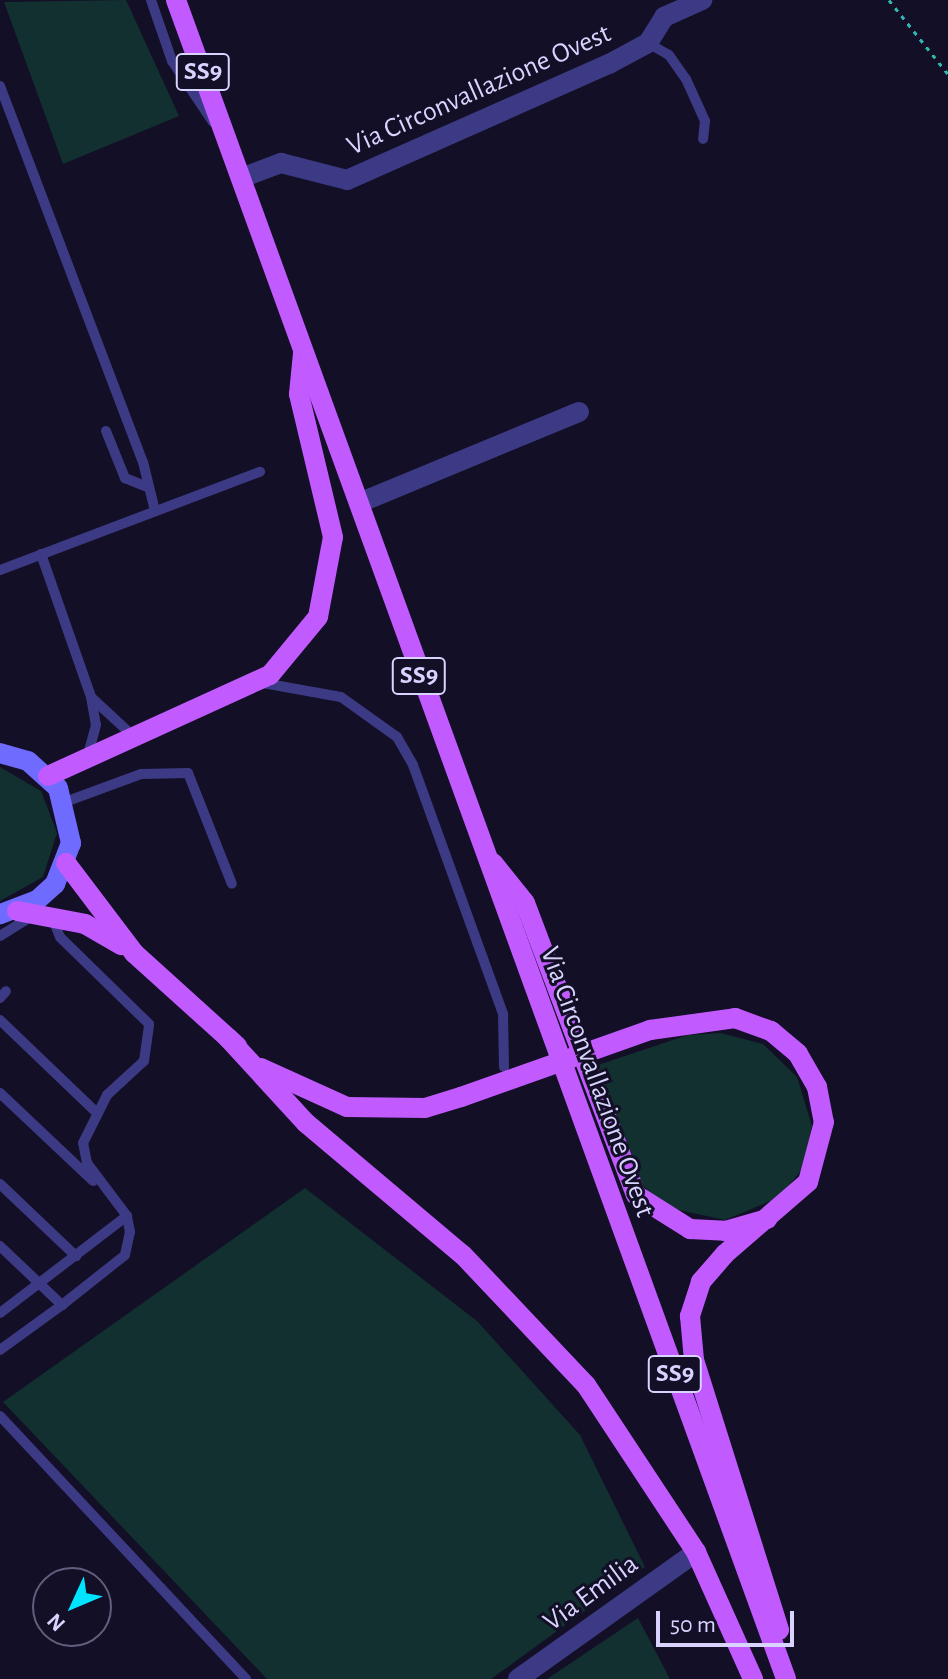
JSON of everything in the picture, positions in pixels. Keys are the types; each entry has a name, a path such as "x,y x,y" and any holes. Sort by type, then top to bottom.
{"main road":[{"name":"Via Circonvallazione Ovest","path":"176,0 303,345 482,849 787,1679"},
{"path":"48,776 139,738 254,682 297,649 330,577 333,537 299,394 303,345"},
{"path":"0,753 48,776 65,802 66,863 55,884 26,914"},
{"path":"482,849 525,903 636,1195 690,1229 725,1231 775,1216"},
{"path":"66,863 134,953 228,1038 292,1088 347,1107 425,1108 650,1030 735,1018 771,1031 798,1054 817,1087 821,1154 808,1182 701,1282 690,1316 694,1360 774,1602 787,1679"},
{"path":"26,914 85,924 134,953"},
{"path":"228,1038 306,1123 529,1319 645,1466 696,1552 753,1679"}],"street":[{"name":"Via Circonvallazione Ovest","path":"241,178 281,163 347,180 648,43 664,17 702,0"},
{"path":"359,503 579,412"},
{"name":"Via Emilia","path":"518,1679 696,1552"}],"lane":[{"path":"151,0 172,61 229,145"},
{"name":"Via Circonvallazione Ovest","path":"648,43 669,55 686,79 705,121 703,139"},
{"path":"0,86 143,462 145,486 155,511"},
{"path":"106,431 125,478 145,486"},
{"path":"0,570 260,472"},
{"path":"41,554 91,697 96,725 86,761"},
{"path":"254,682 341,697 397,737 413,765 503,1014 504,1067"},
{"path":"91,697 112,724 139,738"},
{"path":"65,802 141,774 188,773 232,884"},
{"path":"0,936 26,914 60,937 149,1024 144,1061 95,1111 83,1143 87,1163 127,1216 125,1255 0,1350"},
{"path":"0,1020 95,1111"},
{"path":"0,1093 115,1202"},
{"path":"0,1184 76,1256"},
{"path":"1,1310 40,1284 127,1216"},
{"path":"0,1246 62,1305"},
{"path":"0,1416 246,1679"}],"path":[{"path":"889,0 948,74"}],"green space":[{"path":"126,0 179,116 63,164 4,2"},
{"path":"0,767 41,791 57,833 43,877 0,901"},
{"path":"721,1033 763,1044 797,1077 812,1126 803,1168 780,1197 725,1220 665,1207 634,1176 595,1066 688,1035"},
{"path":"305,1188 477,1321 580,1435 645,1567 491,1679 267,1679 3,1402"},
{"path":"638,1618 670,1679 547,1679"}]}
